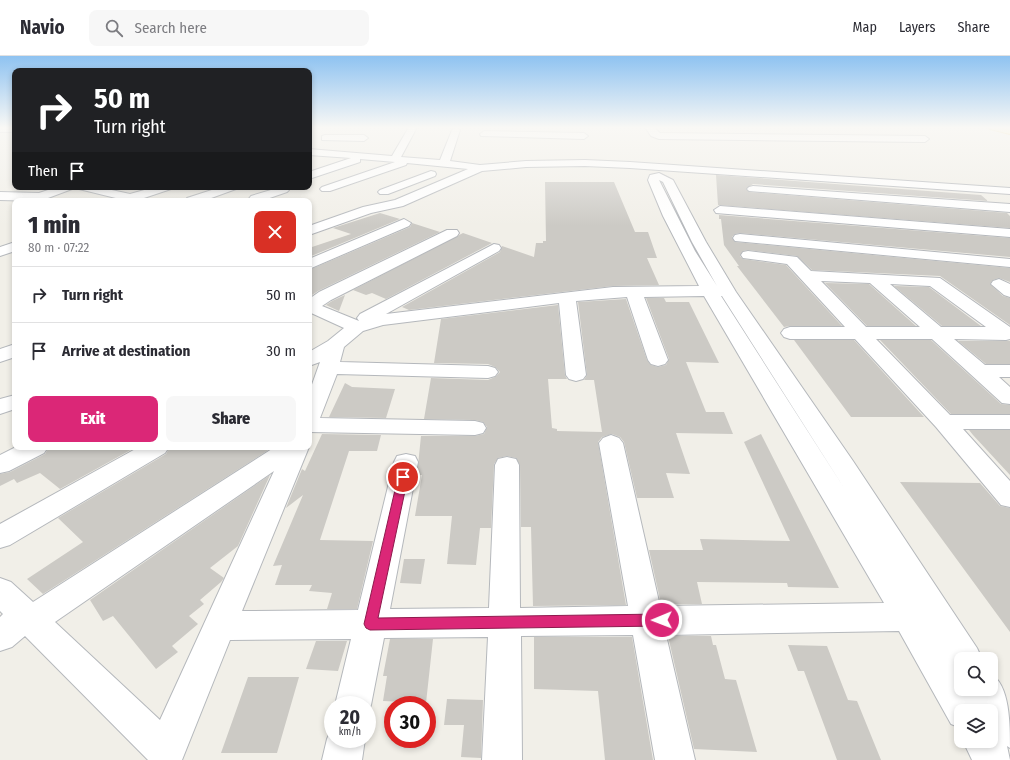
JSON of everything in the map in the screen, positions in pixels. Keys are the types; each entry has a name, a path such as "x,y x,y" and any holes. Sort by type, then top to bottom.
{"street":[{"path":"312,175 358,160"},
{"path":"326,189 409,160 480,168 526,164 537,160"},
{"path":"449,164 450,160"},
{"path":"631,160 663,172 1010,191"},
{"path":"384,192 449,164"},
{"path":"312,230 367,210 399,203 480,168"},
{"path":"663,172 653,178 653,180 668,215 718,291 810,416 962,652"},
{"path":"0,192 12,186"},
{"path":"753,189 1010,208"},
{"path":"0,196 40,196 59,190"},
{"path":"96,190 131,198 157,190"},
{"path":"200,198 223,190"},
{"path":"258,198 283,190"},
{"path":"993,190 1010,200"},
{"path":"40,196 45,198"},
{"path":"720,210 1010,233"},
{"path":"316,217 335,222"},
{"path":"312,263 404,223"},
{"path":"312,304 325,296 452,233"},
{"path":"1010,262 744,246 788,258 808,276 944,422 1010,498"},
{"path":"0,252 12,247"},
{"path":"312,358 335,345 355,326 494,248"},
{"path":"808,276 937,282 1007,335"},
{"path":"875,279 1010,398"},
{"path":"312,307 355,326 381,320 567,297 634,292 718,291"},
{"path":"718,291 786,416 960,704"},
{"path":"634,292 658,360"},
{"path":"567,297 576,375"},
{"path":"790,334 938,333 1007,335"},
{"path":"312,410 335,345"},
{"path":"0,356 12,351"},
{"path":"328,368 488,372"},
{"path":"980,371 1010,371"},
{"path":"0,407 12,401"},
{"path":"786,416 810,416"},
{"path":"944,422 1010,422"},
{"path":"312,425 475,428"},
{"path":"611,443 675,760"},
{"path":"0,465 30,450"},
{"path":"0,537 152,450"},
{"path":"0,636 287,450"},
{"path":"0,591 164,756 296,450"},
{"path":"356,696 370,624 406,462"},
{"path":"502,760 507,465"},
{"path":"220,626 939,617"},
{"path":"988,696 1010,730"},
{"path":"342,760 344,748"},
{"path":"986,748 993,760"}],"building":[{"path":"716,175 981,195 988,201 753,184 746,189 749,192 1007,213 1010,216 1010,228 718,205"},
{"path":"545,182 614,182 635,232 648,232 657,258 647,258 659,285 613,286 409,310 402,307 500,252 502,246 534,257 536,243 543,243 543,241 546,241"},
{"path":"380,213 400,219 312,256 312,247 351,234 333,228"},
{"path":"719,215 1010,238 1010,257 740,233 735,234 732,237 735,242 1010,268 1010,282 999,278 993,280 990,284 1003,296 1010,298 1010,325 940,276 812,270 797,256 748,250 743,251 740,256 743,259 786,265 842,326 784,327 737,266 739,266 724,245 721,219 719,219"},
{"path":"412,223 440,232 312,295 312,269 410,227"},
{"path":"463,233 492,243 386,299 372,293 366,295 353,290"},
{"path":"825,283 869,284 916,326 867,326"},
{"path":"894,286 929,287 981,326 942,326"},
{"path":"345,295 339,311 326,305 332,301"},
{"path":"646,298 664,298 666,302 689,302 719,363 686,362 706,412 724,412 733,434 676,433 690,474 666,473 674,498 637,498 624,442 620,437 612,434 602,437 598,442 626,605 533,606 531,527 521,527 520,465 516,458 507,456 498,458 494,464 491,528 480,528 476,565 447,564 452,516 415,516 422,475 417,475 421,436 475,436 484,434 487,427 483,422 475,420 424,419 431,378 488,380 495,377 500,372 495,367 488,364 434,363 441,319 558,305 565,375 567,379 548,379 552,428 557,429 557,431 602,432 594,380 584,380 587,375 578,302 626,299 647,360 651,365 658,367 666,365 669,359"},
{"path":"794,340 854,340 924,417 851,417"},
{"path":"880,340 931,340 1001,404 1010,405 1010,414 951,414"},
{"path":"958,341 1010,341 1010,364 986,364"},
{"path":"345,383 352,387 395,389 386,418 329,417"},
{"path":"969,430 1010,430 1010,475 973,435"},
{"path":"322,434 381,435 377,451 349,451 320,540 373,541 357,609 327,609 332,593 309,591 312,585 275,585 282,565 273,566 303,495 286,508 302,469 305,471"},
{"path":"761,434 839,588 788,587 787,583 697,582 702,604 661,604 649,550 703,550 700,539 790,541 744,442"},
{"path":"47,450 131,450 60,489 40,473 17,483 14,479 0,486 0,474 10,472 45,454"},
{"path":"168,450 268,450 43,594 27,579 83,542 58,518 166,454"},
{"path":"270,475 238,546 210,568 224,578 200,600 204,604 189,616 198,624 172,646 178,652 156,669 113,616 103,621 90,600"},
{"path":"900,482 980,483 1000,506 1010,508 1010,632"},
{"path":"404,559 425,559 421,584 400,583"},
{"path":"668,636 711,636 713,645 716,645 725,679 736,680 757,752 694,749"},
{"path":"534,637 632,637 653,760 605,760 598,691 534,689"},
{"path":"390,639 433,639 427,696 384,696 383,701 387,676 383,676"},
{"path":"316,641 347,641 338,671 306,669"},
{"path":"788,645 827,646 848,700 857,701 881,760 837,760 804,671 798,671"},
{"path":"248,677 299,677 277,753 221,753"},
{"path":"447,699 483,700 481,758 461,757 464,725 444,725"}],"route":[{"path":"403,477 370,624 662,620"}]}
